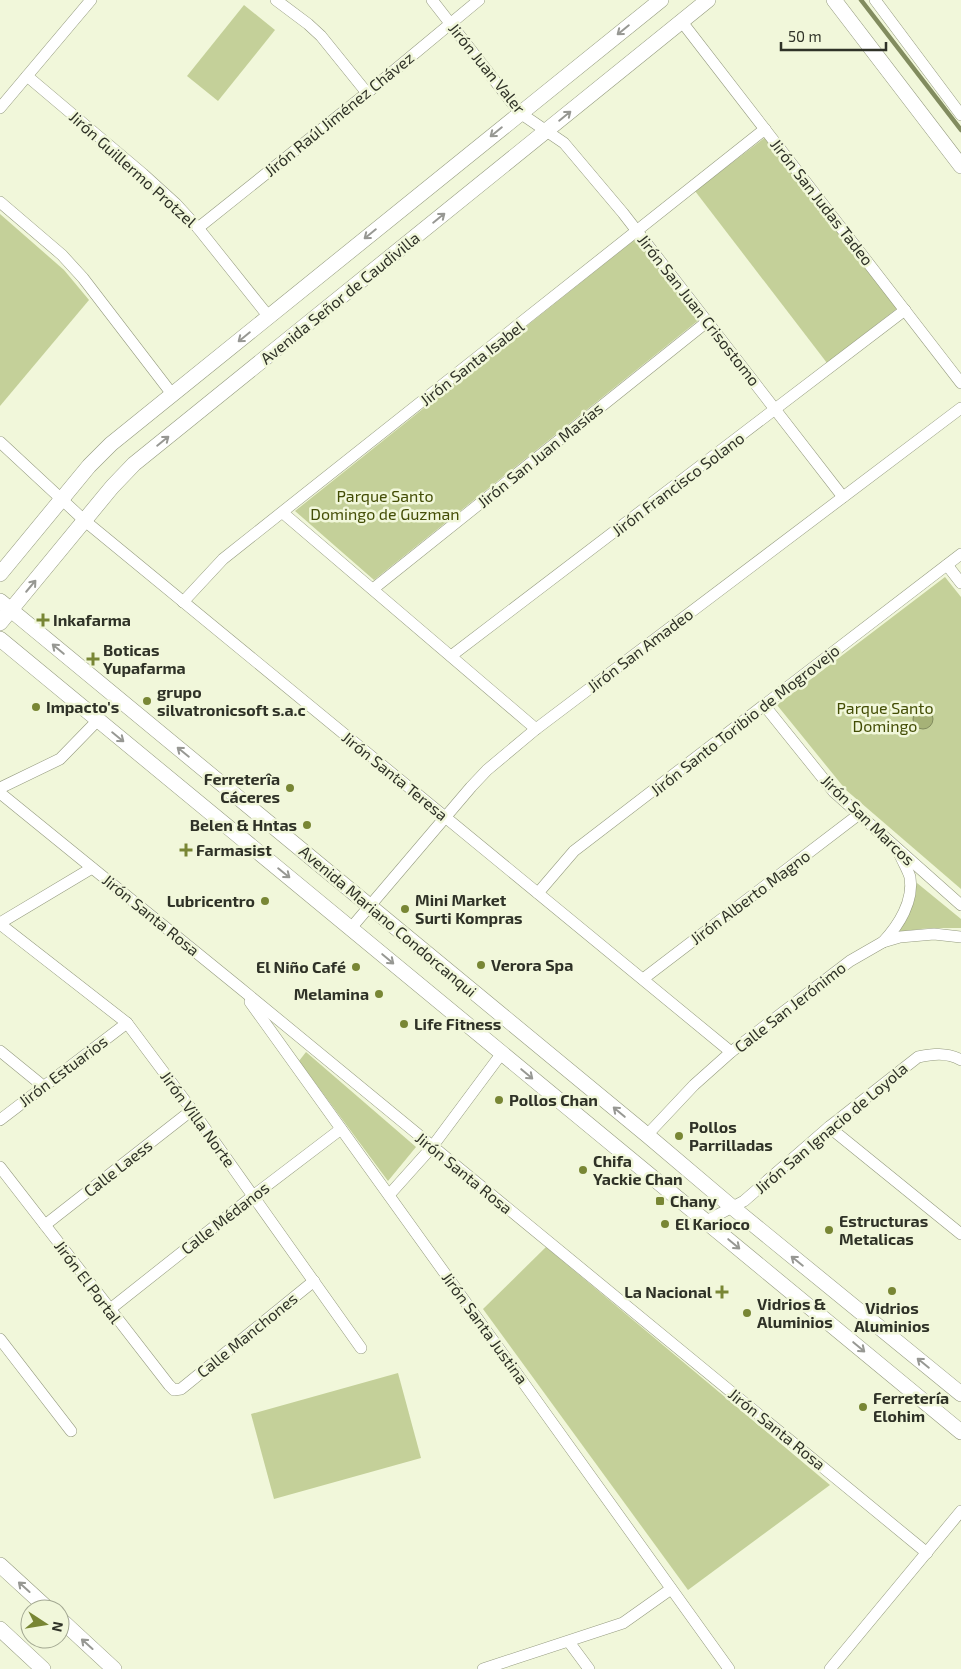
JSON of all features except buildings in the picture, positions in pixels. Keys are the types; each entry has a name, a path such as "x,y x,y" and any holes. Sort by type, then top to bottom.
{"main road":[{"name":"Avenida Señor de Caudivilla","path":"0,574 99,455 661,0"},
{"name":"Avenida Señor de Caudivilla","path":"0,624 5,606 85,521 125,472 134,464 708,0"},
{"path":"834,0 961,166"},
{"name":"Avenida Mariano Condorcanqui","path":"5,606 961,1394"},
{"name":"Avenida Mariano Condorcanqui","path":"0,639 961,1432"},
{"path":"0,1565 37,1599"},
{"path":"0,1629 43,1669"},
{"path":"70,1629 114,1669"}],"street":[{"path":"0,108 91,0"},
{"path":"276,0 321,36 367,93"},
{"name":"Jirón Juan Valer","path":"432,0 520,113 546,131"},
{"name":"Jirón Raúl Jiménez Chávez","path":"198,228 367,93 479,0"},
{"path":"875,0 961,115"},
{"name":"Jirón San Judas Tadeo","path":"682,22 961,383"},
{"name":"Jirón Guillermo Protzel","path":"27,76 176,204 198,228 269,317"},
{"name":"Jirón Santa Isabel","path":"184,602 223,559 765,129"},
{"name":"Jirón San Juan Crisostomo","path":"546,131 564,143 638,231 843,497"},
{"path":"0,202 62,255 83,278 172,394"},
{"name":"Jirón Francisco Solano","path":"451,656 905,310"},
{"name":"Jirón San Juan Masías","path":"373,589 708,321"},
{"name":"Jirón San Amadeo","path":"351,928 487,770 536,729 961,408"},
{"name":"Jirón Santa Teresa","path":"0,442 85,521 731,1052"},
{"path":"283,513 536,729"},
{"name":"Jirón Santo Toribio de Mogrovejo","path":"538,893 574,851 961,554"},
{"path":"947,565 961,583"},
{"name":"Jirón San Marcos","path":"764,706 834,792 961,905"},
{"path":"0,788 60,759 98,720"},
{"name":"Jirón Santa Rosa","path":"0,793 240,988 926,1553"},
{"name":"Jirón Alberto Magno","path":"643,979 858,815"},
{"path":"882,942 894,930 904,914 910,893 910,876 899,851"},
{"path":"0,923 92,868"},
{"name":"Jirón Villa Norte","path":"0,923 127,1023 192,1110 361,1348"},
{"name":"Calle San Jerónimo","path":"647,1135 694,1084 731,1052 850,961 882,942 900,937 934,934 961,937"},
{"name":"Jirón Santa Justina","path":"240,988 729,1669"},
{"name":"Jirón Estuarios","path":"0,1120 127,1023"},
{"path":"0,1051 43,1086"},
{"path":"389,1195 432,1147 502,1053"},
{"name":"Jirón San Ignacio de Loyola","path":"706,1221 744,1201 829,1127 918,1057 935,1054 953,1056 961,1060"},
{"name":"Calle Laess","path":"45,1225 192,1110"},
{"path":"829,1127 961,1234"},
{"name":"Calle Médanos","path":"109,1310 341,1128"},
{"name":"Jirón El Portal","path":"0,1167 168,1385 174,1390 180,1389"},
{"name":"Calle Manchones","path":"180,1389 314,1281"},
{"path":"0,1339 71,1431"},
{"path":"830,1669 961,1511"},
{"path":"483,1669 623,1623 671,1589"},
{"path":"569,1642 589,1669"}],"green space":[{"path":"244,5 275,30 218,101 187,76"},
{"path":"767,136 899,307 827,363 695,191"},
{"path":"0,214 64,270 89,300 0,406"},
{"name":"Parque Santo Domingo de Guzman","path":"638,237 700,319 374,580 295,511"},
{"name":"Parque Santo Domingo","path":"945,577 961,597 961,889 846,790 777,705"},
{"path":"917,883 961,919 961,928 929,928 897,932 908,917"},
{"path":"306,1052 416,1147 388,1181 299,1061"},
{"path":"546,1247 830,1485 688,1590 483,1309"},
{"path":"398,1373 421,1458 274,1499 251,1414"}],"shaded area":[{"path":"919,709 927,709 933,715 933,723 927,729 919,729 913,723 913,715"}],"waterway":[{"path":"861,0 961,130"}],"place":[{"name":"Inkafarma","path":"43,620"},
{"name":"Boticas Yupafarma","path":"93,659"},
{"name":"grupo silvatronicsoft s.a.c","path":"147,701"},
{"name":"Impacto's","path":"36,707"},
{"name":"Ferreterîa Cáceres","path":"290,788"},
{"name":"Belen & Hntas","path":"307,825"},
{"name":"Farmasist","path":"186,850"},
{"name":"Lubricentro","path":"265,901"},
{"name":"Mini Market Surti Kompras","path":"405,909"},
{"name":"Verora Spa","path":"481,965"},
{"name":"El Niño Café","path":"356,967"},
{"name":"Melamina","path":"379,994"},
{"name":"Life Fitness","path":"404,1024"},
{"name":"Pollos Chan","path":"499,1100"},
{"name":"Pollos Parrilladas","path":"679,1136"},
{"name":"Chifa Yackie Chan","path":"583,1170"},
{"name":"Chany","path":"660,1201"},
{"name":"El Karioco","path":"665,1224"},
{"name":"Estructuras Metalicas","path":"829,1230"},
{"name":"Vidrios Aluminios","path":"892,1291"},
{"name":"La Nacional","path":"722,1292"},
{"name":"Vidrios & Aluminios","path":"747,1313"},
{"name":"Ferretería Elohim","path":"863,1407"}]}
